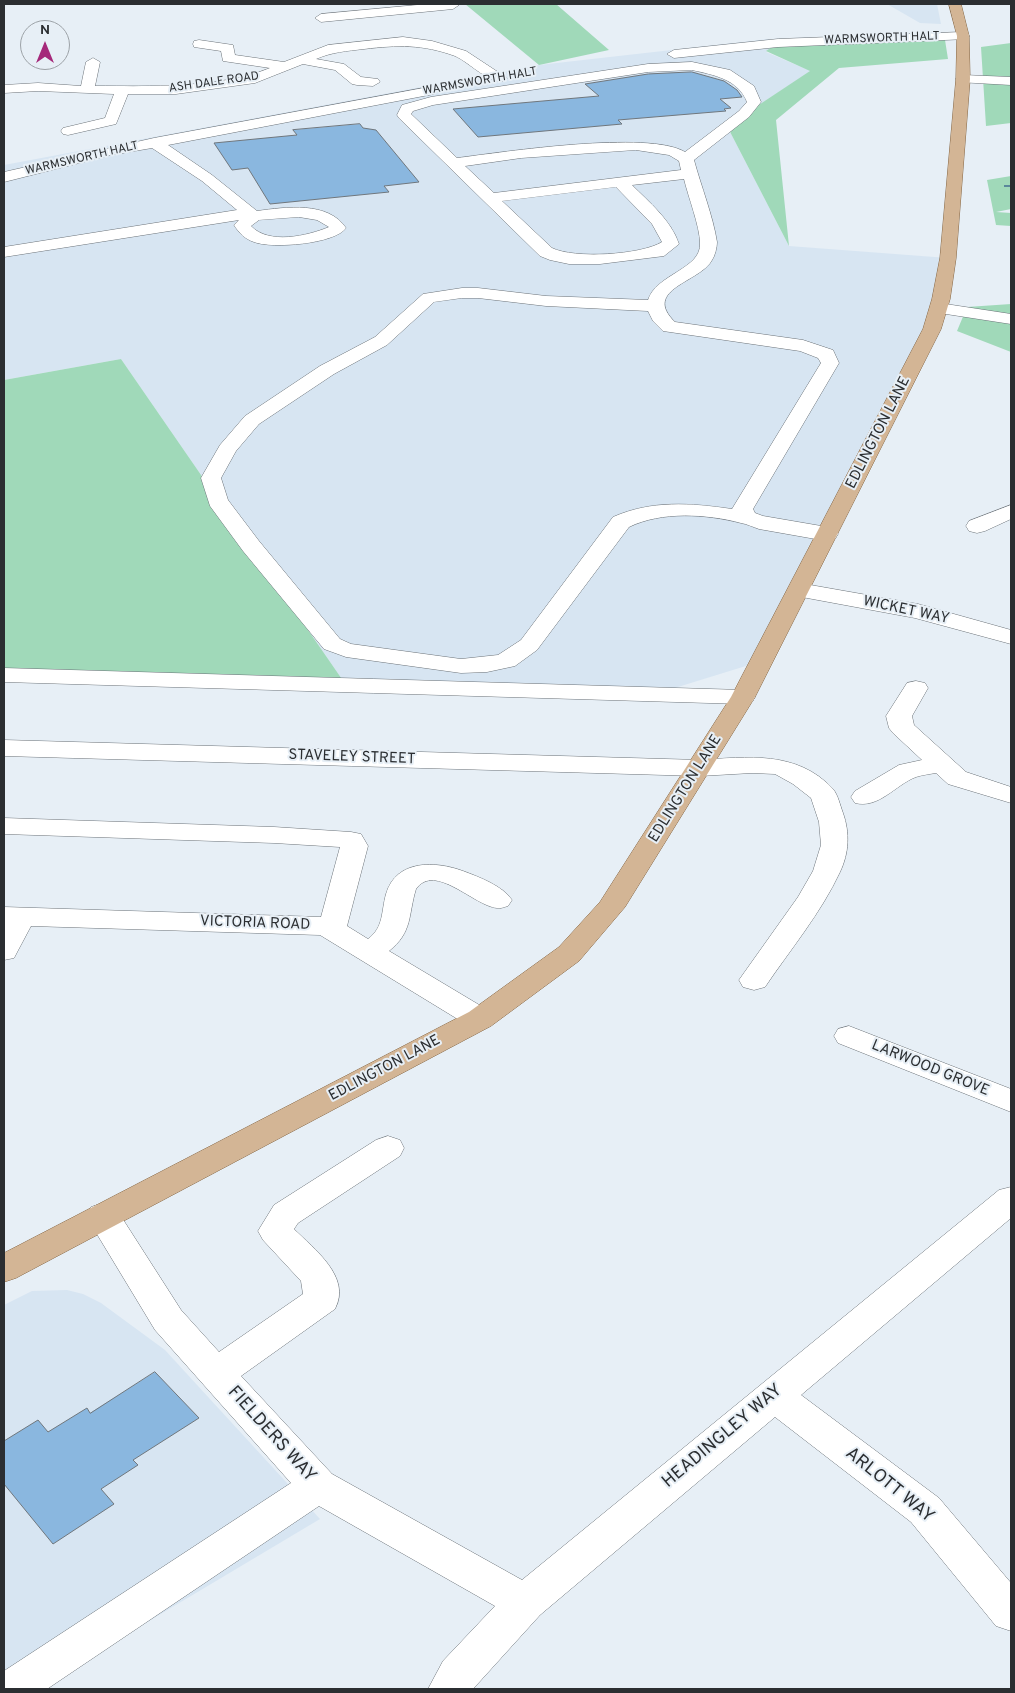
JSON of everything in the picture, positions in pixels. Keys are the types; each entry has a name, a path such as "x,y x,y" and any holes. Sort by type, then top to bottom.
{"main road":[{"name":"EDLINGTON LANE","path":"4,1269 480,1019 569,954 611,907 743,697 932,329 948,258 963,79 963,36 955,4"}],"street":[{"path":"321,18 453,5"},
{"path":"371,13 403,41"},
{"name":"WARMSWORTH HALT","path":"4,177 154,142 566,67 778,43 963,36"},
{"name":"ASH DALE ROAD","path":"4,89 38,87 87,90 176,90 255,79 328,49 403,41 432,45 461,54 500,78"},
{"path":"199,44 228,48 228,58 287,67"},
{"path":"695,52 719,65 737,70 757,84"},
{"path":"303,60 339,67 357,81"},
{"path":"87,90 93,62"},
{"path":"490,198 620,182 688,167 744,114 754,102 749,90 725,73 692,66 648,68 431,100 407,108 404,116 546,252 560,259 580,260 658,252 671,244 663,228 620,182"},
{"path":"963,79 1011,81"},
{"path":"340,85 357,81 373,82"},
{"path":"68,131 110,122 123,90"},
{"path":"154,142 212,182 252,214"},
{"path":"453,163 520,154 636,146 673,151 688,167 710,244 704,260 659,293 655,306 659,317 669,327 803,346 826,354 830,363 742,509 746,517"},
{"path":"4,252 252,214 288,212 313,214 334,222 338,228 333,232 269,241 252,236 243,228 244,223 252,214"},
{"path":"655,306 624,303 546,301 478,293 452,294 429,298 381,341 327,370 252,420 227,449 211,478 218,501 251,546 332,644 346,650 461,666 486,665 506,661 529,645 621,522 643,512 664,509 692,510 746,517 758,522 827,534"},
{"path":"938,308 1011,319"},
{"path":"977,526 1011,511"},
{"name":"WICKET WAY","path":"799,590 918,610 1011,637"},
{"path":"4,675 743,697"},
{"path":"916,688 900,716 902,728 957,778 1011,795"},
{"name":"STAVELEY STREET","path":"4,748 700,768 752,765 780,767 802,778 823,794 833,822 835,845 827,871 811,899 754,980"},
{"path":"864,798 908,771 942,764"},
{"path":"4,826 249,834 351,840 354,846 332,930"},
{"path":"370,952 393,929 403,888 412,877 420,874 443,873 457,877 498,900"},
{"path":"4,951 12,916"},
{"name":"VICTORIA ROAD","path":"12,916 326,926 480,1019"},
{"name":"LARWOOD GROVE","path":"849,1036 1011,1101"},
{"path":"216,1374 322,1299 318,1276 274,1231 286,1214 388,1148"},
{"name":"HEADINGLEY WAY","path":"449,1689 458,1675 525,1602 1011,1199"},
{"name":"FIELDERS WAY","path":"103,1216 168,1320 318,1486 525,1602"},
{"name":"ARLOTT WAY","path":"774,1395 925,1510 1011,1613"},
{"path":"12,1689 318,1486"}],"shaded area":[{"path":"887,4 937,4 941,24 920,23"},
{"path":"769,39 772,47 766,52 811,71 727,126 789,246 948,258 941,299 762,661 652,695 346,685 121,359 4,380 4,165 539,65"},
{"path":"67,1290 83,1294 101,1303 165,1350 320,1519 40,1686 41,1689 4,1689 4,1305 32,1291"}],"green space":[{"path":"465,4 556,4 609,50 539,65"},
{"path":"945,40 948,59 839,68 776,120 789,246 727,126 810,71 766,51 772,47"},
{"path":"1011,43 1011,123 986,126 981,47"},
{"path":"1011,176 1011,209 996,212 1011,213 1011,226 996,225 987,180"},
{"path":"1011,304 1011,352 957,331 967,307"},
{"path":"121,359 346,685 4,674 4,380"}],"building":[{"path":"692,72 724,81 737,90 742,97 720,99 731,108 724,109 726,111 618,120 622,124 478,137 453,109 599,96 585,84 648,74"},
{"path":"360,124 363,128 376,130 419,182 384,186 389,192 270,204 248,168 232,170 214,143 297,135 293,130"},
{"path":"155,1372 199,1418 133,1460 138,1465 101,1489 114,1504 53,1544 4,1484 4,1441 38,1420 48,1432 87,1408 90,1413"}],"waterway":[{"path":"1006,186 1011,186"}]}
